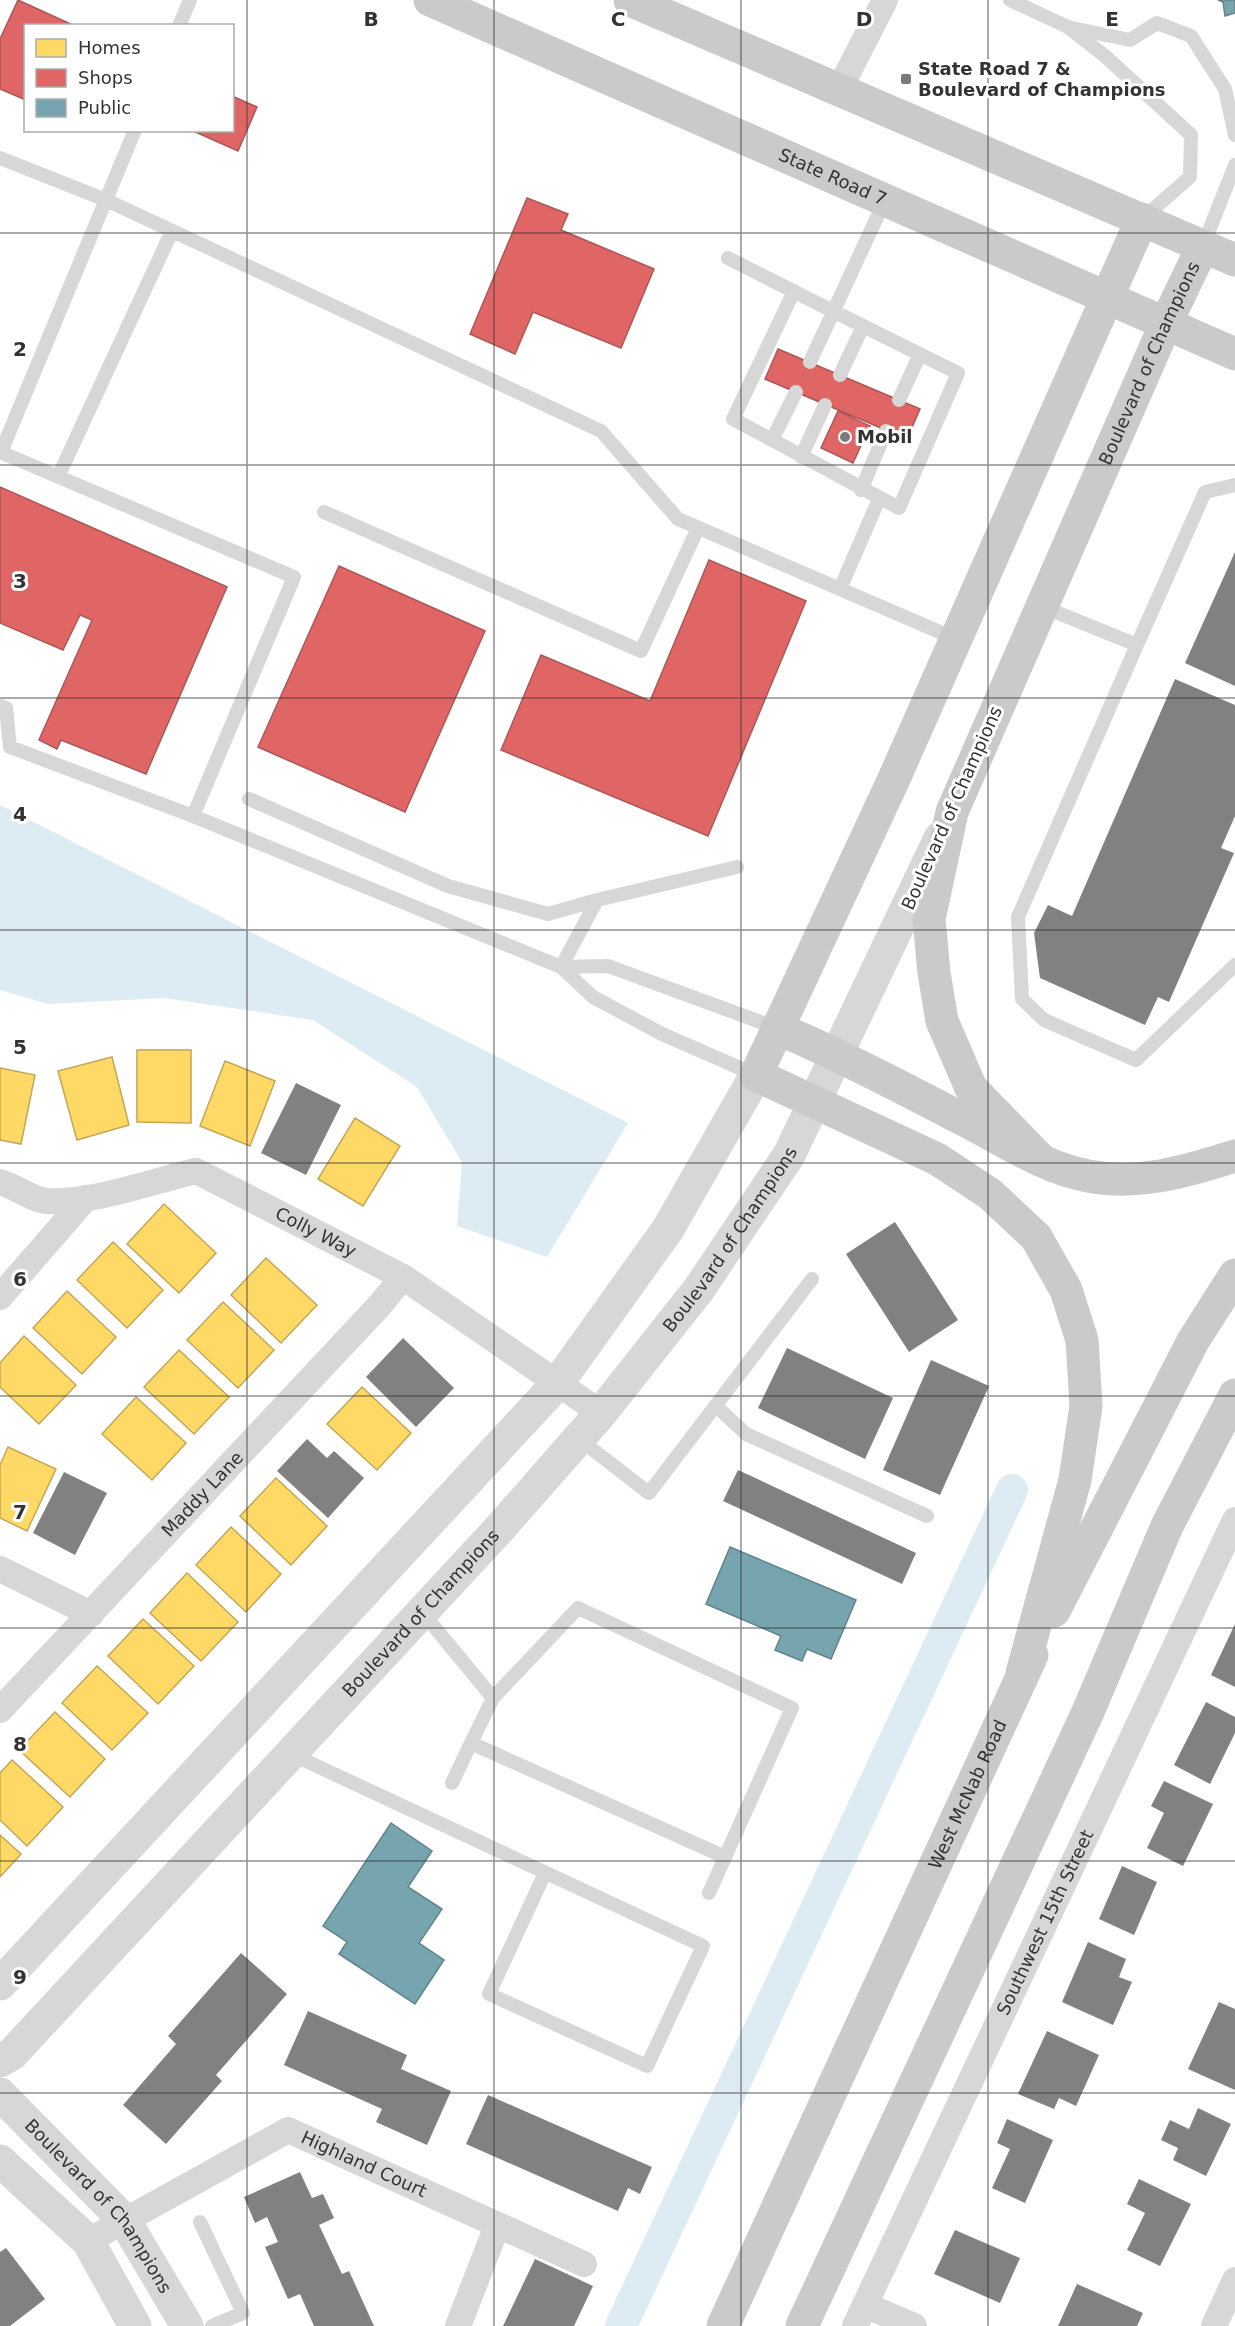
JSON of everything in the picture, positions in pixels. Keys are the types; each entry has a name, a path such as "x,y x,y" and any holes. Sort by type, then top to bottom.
{"main road":[{"name":"State Road 7","path":"430,0 1235,354"},
{"path":"630,0 1235,260"},
{"path":"1022,1673 1075,1480 1086,1406 1082,1340 1066,1290 1036,1237 990,1194 938,1159 756,1075 893,781 1142,219"},
{"name":"Boulevard of Champions","path":"952,812 1166,323 1203,246"},
{"path":"952,812 929,919 934,973 942,1021 971,1088 1041,1160"},
{"path":"777,1028 837,1054 1041,1160 1088,1176 1129,1179 1182,1173 1235,1156"},
{"name":"West McNab Road","path":"723,2326 1022,1673 1192,1341 1235,1275"},
{"path":"802,2326 1087,1714 1167,1526 1235,1395"}],"street":[{"path":"839,90 885,0"},
{"name":"Boulevard of Champions","path":"0,2061 18,2048 422,1612 601,1413 699,1289 789,1155 952,812"},
{"path":"0,1984 557,1384 668,1229 756,1075"},
{"name":"Colly Way","path":"0,1182 13,1185 45,1201 86,1198 196,1171 403,1277 601,1413"},
{"path":"0,1297 86,1198"},
{"name":"Maddy Lane","path":"0,1710 379,1306 403,1277"},
{"name":"Southwest 15th Street","path":"860,2315 1235,1520"},
{"path":"0,1569 91,1614"},
{"name":"Boulevard of Champions","path":"0,2094 125,2221 187,2326"},
{"name":"Highland Court","path":"88,2241 288,2130 584,2264"},
{"name":"Boulevard of Champions","path":"0,2161 88,2241 135,2326"},
{"path":"458,2326 497,2226"},
{"path":"1214,2326 1235,2280"},
{"path":"860,2315 914,2326"}],"lane":[{"path":"180,24 190,0"},
{"path":"1010,0 1068,27 1130,40 1157,23 1191,36 1225,89 1235,135"},
{"path":"1068,27 1105,56 1191,135 1190,177 1142,219"},
{"path":"134,132 0,452 294,577 193,816"},
{"path":"0,158 106,200 601,431 678,519 956,639"},
{"path":"1203,246 1235,165"},
{"path":"810,362 885,201"},
{"path":"58,477 172,231"},
{"path":"728,258 794,291 834,312 958,373 899,507 861,490 734,419 794,291"},
{"path":"840,375 863,326"},
{"path":"899,400 920,354"},
{"path":"772,440 796,392"},
{"path":"801,456 825,405"},
{"path":"861,490 886,431"},
{"path":"1235,485 1205,492 1018,917 1022,999 1044,1020 1136,1060 1235,965"},
{"path":"840,589 879,498"},
{"path":"324,512 641,651 698,528"},
{"path":"1041,606 1137,645"},
{"path":"0,706 6,708 10,747 193,816 561,967 593,997 662,1034 756,1075"},
{"path":"249,799 448,886 548,914 737,867"},
{"path":"561,967 597,900"},
{"path":"561,967 608,966 777,1028"},
{"path":"579,1438 649,1493 812,1279"},
{"path":"716,1406 746,1434 927,1516"},
{"path":"452,1783 493,1698 578,1608 792,1708 709,1893"},
{"path":"422,1612 493,1698"},
{"path":"471,1743 725,1857"},
{"path":"291,1754 703,1946 647,2066 489,1994 545,1873"},
{"path":"200,2222 246,2319 212,2326"}],"shaded area":[{"path":"0,805 628,1123 547,1257 457,1226 462,1162 417,1087 313,1020 164,998 48,1004 0,990"}],"building: Homes":[{"path":"137,1050 191,1050 191,1123 137,1122"},
{"path":"112,1057 129,1125 77,1140 58,1071"},
{"path":"225,1061 275,1081 250,1146 200,1126"},
{"path":"0,1068 35,1075 21,1144 0,1140"},
{"path":"355,1118 400,1146 363,1206 318,1179"},
{"path":"164,1204 216,1253 179,1293 127,1244"},
{"path":"113,1242 163,1290 127,1328 77,1280"},
{"path":"266,1258 317,1305 281,1343 231,1295"},
{"path":"67,1291 116,1337 82,1374 33,1328"},
{"path":"223,1302 274,1350 238,1388 187,1340"},
{"path":"24,1336 76,1385 39,1424 0,1387 0,1363"},
{"path":"179,1350 229,1397 194,1434 144,1387"},
{"path":"362,1387 411,1433 377,1470 327,1424"},
{"path":"136,1397 186,1443 152,1480 102,1434"},
{"path":"8,1447 56,1469 27,1531 0,1518 0,1465"},
{"path":"276,1478 327,1526 291,1565 240,1516"},
{"path":"231,1527 281,1574 246,1612 196,1565"},
{"path":"187,1573 238,1622 201,1661 150,1613"},
{"path":"143,1619 194,1666 158,1704 108,1656"},
{"path":"97,1666 148,1713 112,1750 62,1703"},
{"path":"55,1712 105,1759 70,1797 19,1750"},
{"path":"12,1760 63,1807 27,1846 0,1820 0,1773"},
{"path":"0,1835 21,1854 0,1877"}],"building: Shops":[{"path":"18,0 71,24 24,24 24,99 0,89 0,39"},
{"path":"234,97 257,107 238,151 195,132 234,132"},
{"path":"527,198 568,214 561,230 654,269 621,348 533,312 515,354 470,334"},
{"path":"778,349 920,409 907,439 765,379"},
{"name":"Mobil","path":"838,411 870,426 853,463 821,448"},
{"path":"0,487 227,587 146,774 61,740 57,749 39,740 92,620 80,615 63,650 0,623"},
{"path":"709,560 806,601 708,836 501,750 541,655 650,701"},
{"path":"339,566 485,631 405,812 258,747"}],"building: Public":[{"path":"1218,0 1235,0 1235,13 1225,16 1223,2"},
{"path":"730,1547 856,1600 831,1659 807,1649 802,1661 775,1650 781,1636 706,1604"},
{"path":"391,1823 432,1851 408,1887 442,1909 419,1943 444,1960 415,2004 339,1954 347,1942 323,1926"}],"building: Other":[{"path":"1235,552 1235,686 1185,663"},
{"path":"1175,679 1235,705 1235,816 1221,848 1234,853 1169,1002 1158,997 1145,1025 1040,978 1034,933 1048,905 1072,916"},
{"path":"296,1083 341,1105 306,1175 261,1153"},
{"path":"895,1222 958,1320 909,1352 846,1254"},
{"path":"403,1338 454,1388 416,1427 366,1377"},
{"path":"787,1348 893,1398 865,1459 758,1408"},
{"path":"931,1360 989,1386 940,1495 883,1470"},
{"path":"307,1439 327,1458 334,1451 364,1478 328,1518 277,1471"},
{"path":"738,1470 916,1553 902,1584 723,1501"},
{"path":"64,1472 107,1493 75,1555 33,1533"},
{"path":"1235,1624 1235,1687 1211,1675"},
{"path":"1206,1702 1235,1717 1235,1733 1210,1784 1174,1765"},
{"path":"1164,1781 1213,1804 1183,1866 1147,1848 1164,1813 1151,1806"},
{"path":"1122,1866 1157,1882 1134,1935 1099,1919"},
{"path":"1088,1942 1126,1959 1119,1977 1132,1982 1113,2025 1062,2002"},
{"path":"241,1953 287,1994 216,2075 222,2081 166,2144 123,2105 176,2044 168,2036"},
{"path":"1219,2002 1235,2009 1235,2090 1188,2069"},
{"path":"308,2011 407,2055 401,2069 451,2091 427,2145 376,2122 382,2109 284,2065"},
{"path":"1047,2031 1099,2055 1076,2106 1059,2098 1054,2109 1018,2094"},
{"path":"488,2095 652,2167 640,2194 628,2188 618,2211 466,2144"},
{"path":"1198,2108 1231,2124 1206,2176 1173,2160 1178,2148 1161,2140 1170,2120 1189,2129"},
{"path":"1007,2119 1053,2140 1025,2203 992,2188 1010,2149 997,2143"},
{"path":"300,2172 312,2198 323,2194 334,2218 319,2225 342,2274 349,2271 374,2326 314,2326 300,2294 288,2299 265,2247 278,2242 267,2217 255,2223 244,2197"},
{"path":"1139,2179 1191,2204 1160,2266 1127,2250 1145,2213 1127,2204"},
{"path":"955,2230 1020,2258 1000,2303 934,2274"},
{"path":"6,2248 45,2299 10,2326 0,2326 0,2252"},
{"path":"535,2259 593,2286 574,2326 503,2326"},
{"path":"1077,2284 1143,2313 1137,2326 1058,2326"}],"waterway":[{"path":"621,2326 1012,1490"}],"place":[{"name":"State Road 7 & Boulevard of Champions","path":"906,79"},
{"name":"Mobil","path":"845,437"}]}
